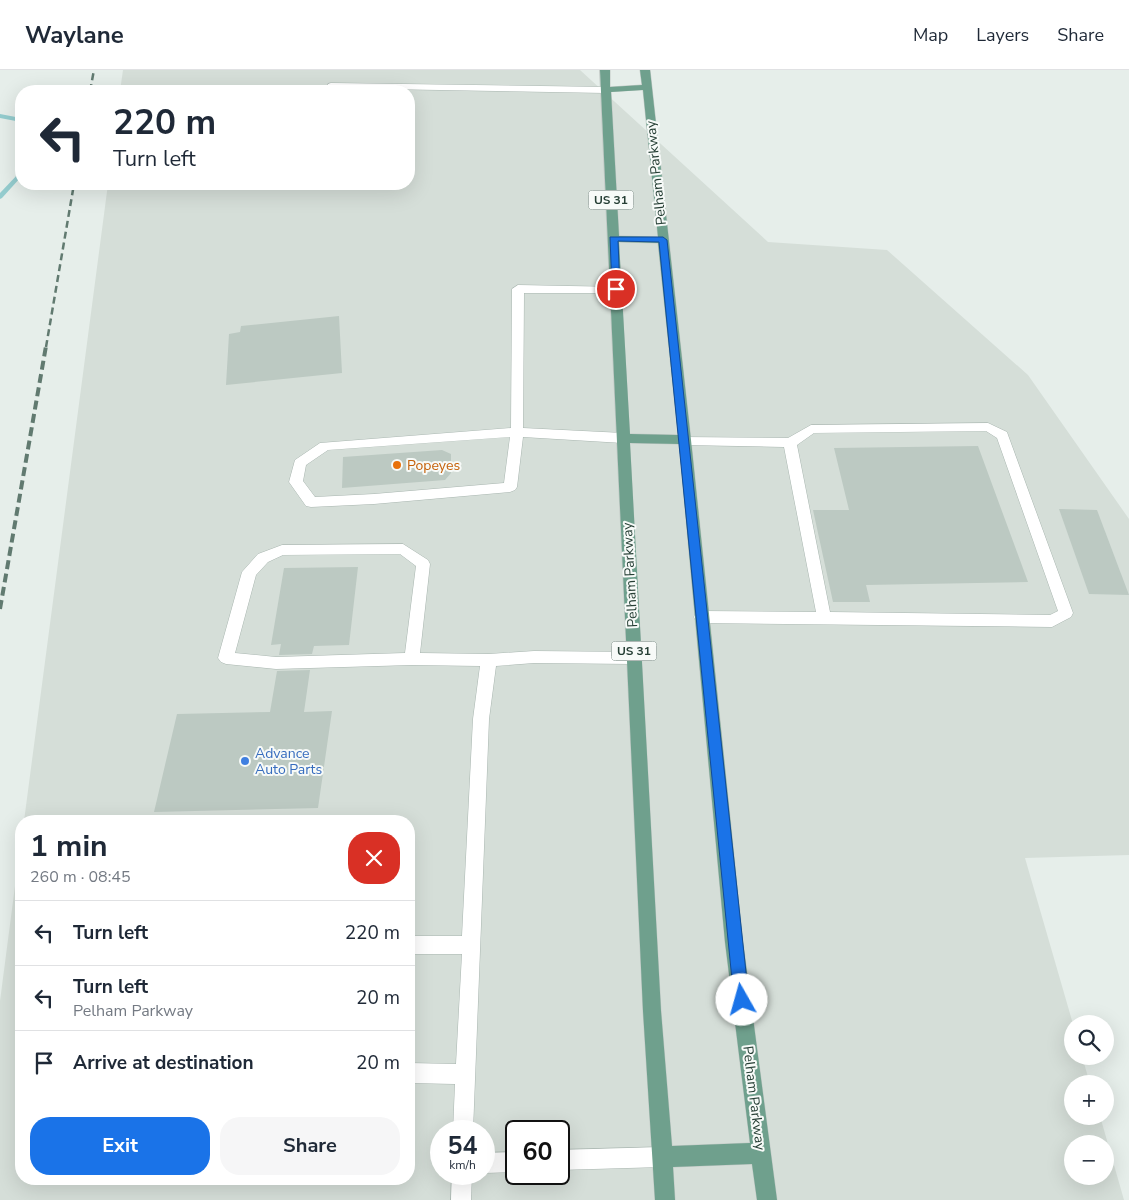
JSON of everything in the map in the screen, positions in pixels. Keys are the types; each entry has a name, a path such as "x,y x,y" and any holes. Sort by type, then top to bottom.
{"main road":[{"name":"Pelham Parkway","path":"605,70 652,1011 665,1200"},
{"name":"Pelham Parkway","path":"645,70 685,440 734,942 767,1200"},
{"path":"606,90 647,87"},
{"path":"613,239 663,240"},
{"path":"623,438 685,440"},
{"path":"662,1157 761,1153"}],"lane":[{"path":"415,87 606,90"},
{"path":"616,289 518,289 517,432 510,487 374,499 311,502 296,482 300,463 325,446 517,432 623,438"},
{"path":"685,440 790,443 811,429 988,427 1002,434 1066,613 1052,621 701,617"},
{"path":"790,443 824,618"},
{"path":"412,659 423,564 404,549 282,550 264,558 249,572 226,658 312,663 412,659 489,660 534,657 634,658"},
{"path":"464,1120 481,719 489,660"},
{"path":"415,945 470,945"},
{"path":"415,1072 466,1074"},
{"path":"570,1160 662,1157"},
{"path":"461,1200 462,1185"}],"shaded area":[{"path":"123,70 580,70 768,242 887,250 1028,375 1129,519 1129,855 1025,858 1070,1015 1064,1015 1064,1065 1085,1065 1087,1075 1064,1075 1064,1125 1103,1125 1105,1135 1064,1135 1064,1185 1114,1185 1114,1165 1124,1200 0,1200 0,1001 15,886 15,1185 415,1185 415,815 25,815 107,190 415,190 415,85 121,85"}],"building":[{"path":"339,316 342,373 226,385 229,334 240,332 241,326"},
{"path":"978,446 1028,582 866,585 870,602 833,602 813,510 849,510 834,448"},
{"name":"Popeyes","path":"442,450 451,454 451,473 445,480 342,488 343,457"},
{"path":"1059,509 1097,510 1129,595 1089,594"},
{"path":"358,567 349,645 314,646 312,654 279,655 281,644 271,645 284,568"},
{"name":"Advance Auto Parts","path":"310,670 304,712 332,711 318,808 154,812 177,714 270,712 277,671"}],"waterway":[{"path":"0,116 15,119"},
{"path":"0,197 15,181"}],"railway":[{"path":"91,85 94,70"},
{"path":"46,347 73,190"},
{"path":"0,609 46,346"}],"place":[{"name":"Popeyes","path":"397,465"},
{"name":"Advance Auto Parts","path":"245,761"}],"route":[{"path":"616,289 613,239 663,240 685,440 734,942 742,1000"}]}
